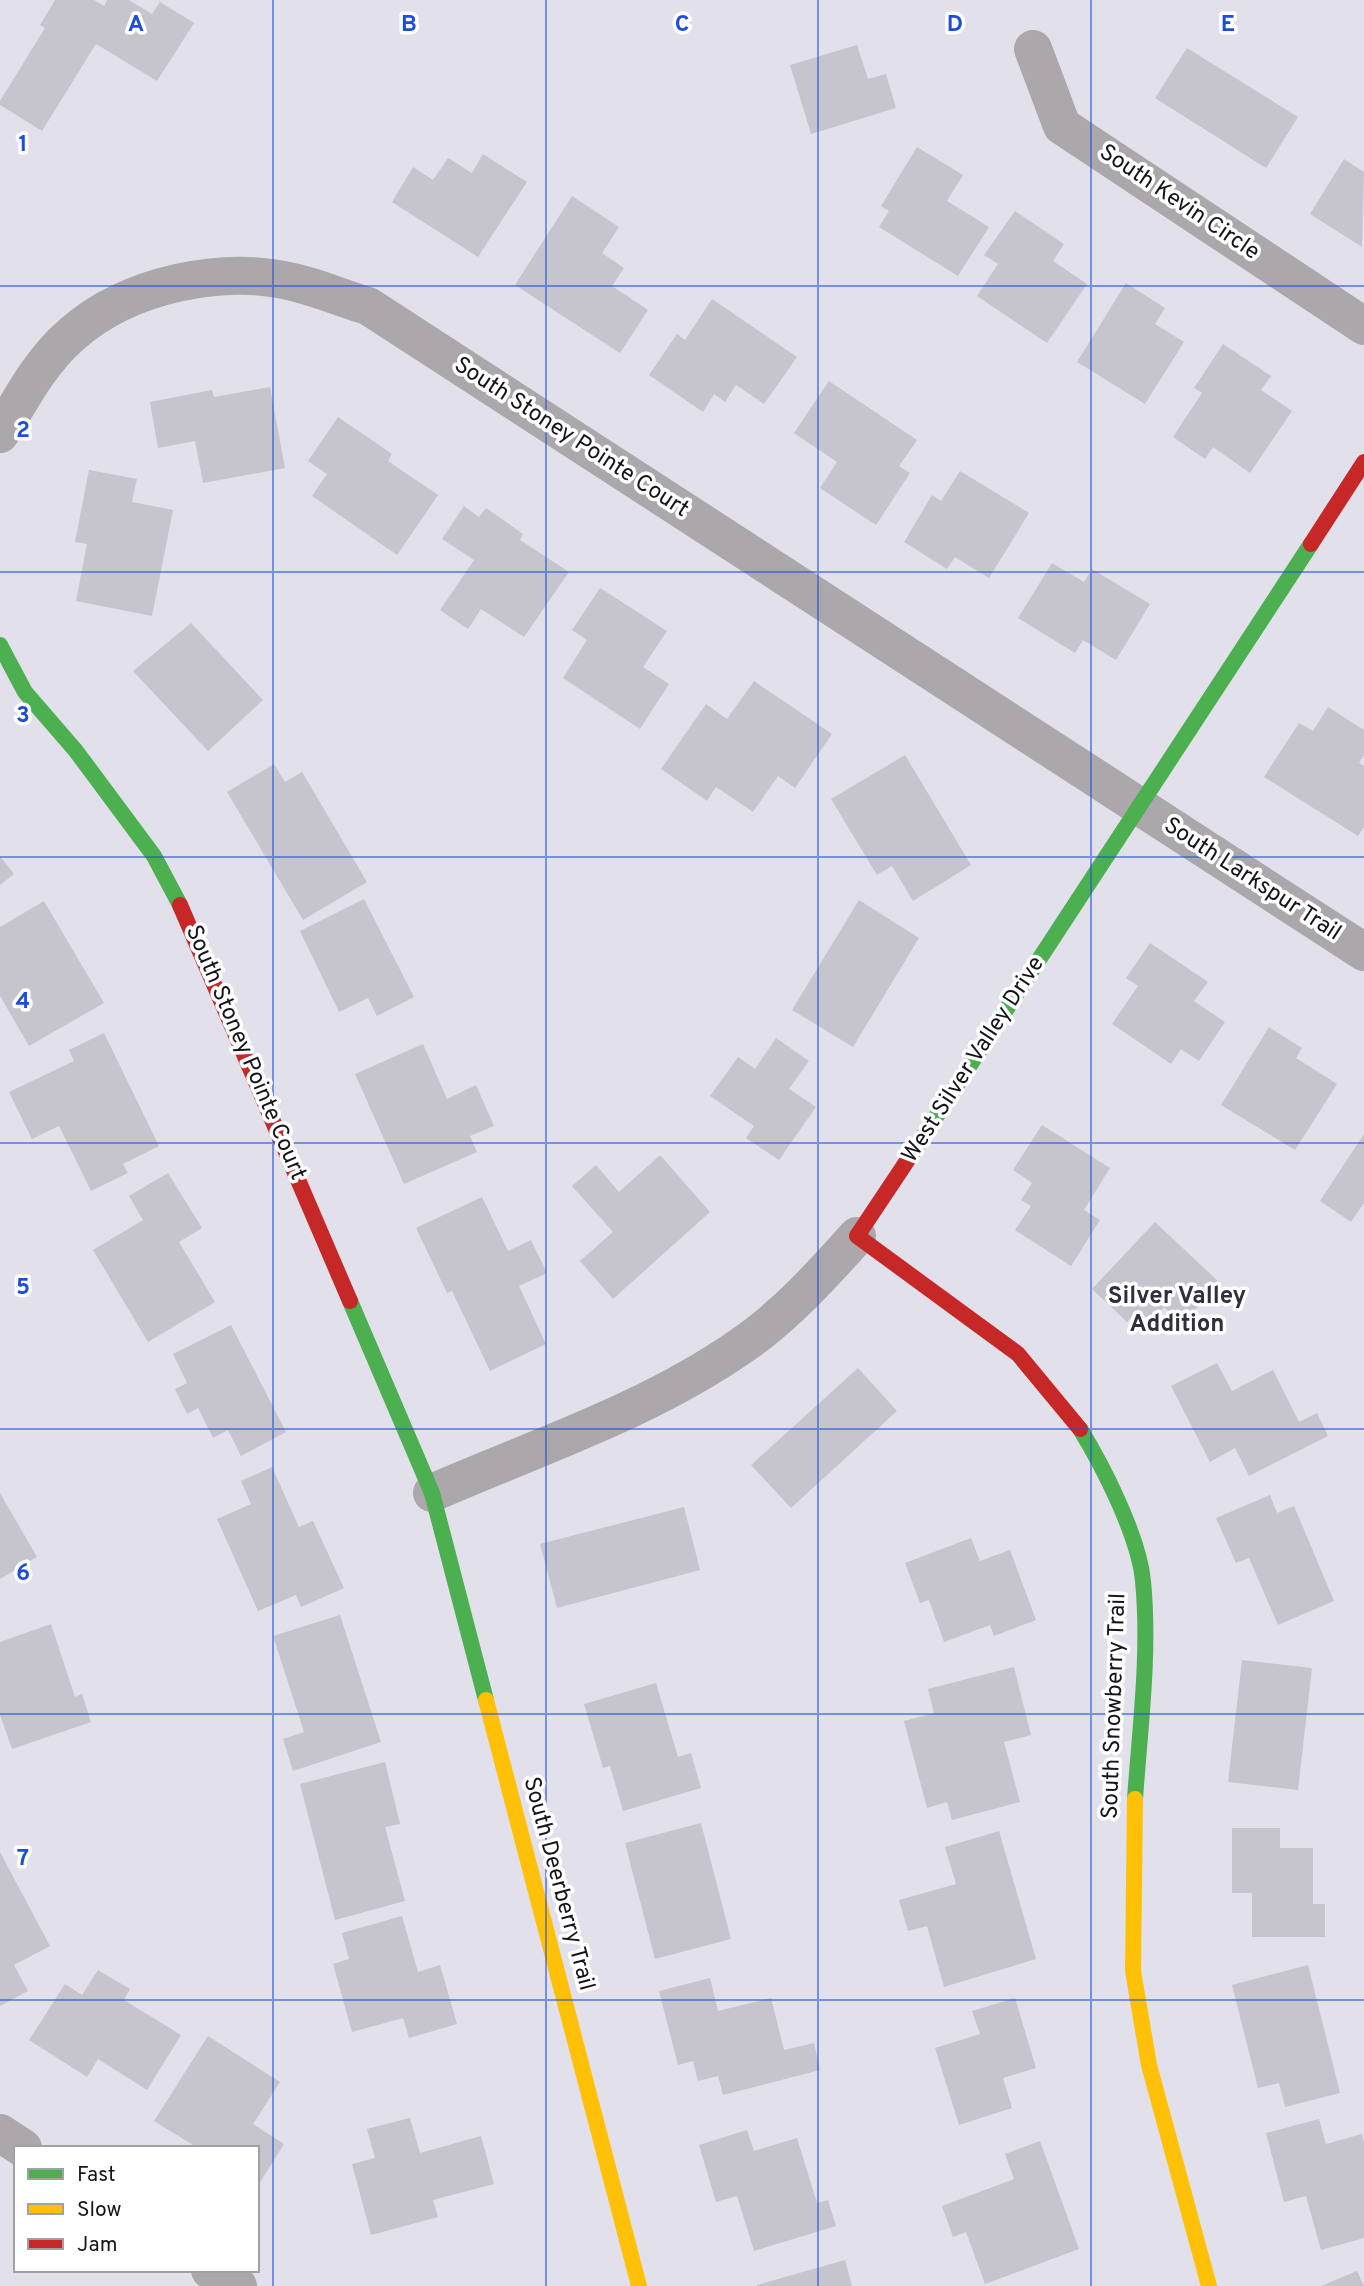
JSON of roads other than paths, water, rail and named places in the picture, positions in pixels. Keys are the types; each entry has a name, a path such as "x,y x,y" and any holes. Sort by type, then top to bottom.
{"street":[{"name":"South Kevin Circle","path":"1033,48 1062,126 1364,326"},
{"name":"South Stoney Pointe Court","path":"0,434 36,373 71,334 116,304 165,286 212,278 295,282 332,294 368,306 1141,808"},
{"name":"West Silver Valley Drive","path":"432,1493 662,1394 742,1346 815,1282 857,1236 1141,808 1364,462"},
{"name":"South Stoney Pointe Court","path":"0,645 25,692 76,751 154,856 186,916 432,1493"},
{"name":"South Larkspur Trail","path":"1141,808 1364,951"},
{"name":"South Snowberry Trail","path":"857,1236 989,1330 1018,1354 1074,1420 1098,1458 1132,1539 1143,1579 1144,1683 1133,1822 1133,1971 1149,2065 1209,2286"},
{"name":"South Deerberry Trail","path":"432,1493 639,2286"},
{"path":"0,2133 20,2146"},
{"path":"213,2272 238,2286"}],"district":[{"name":"Silver Valley Addition","path":"1177,1311"}]}
